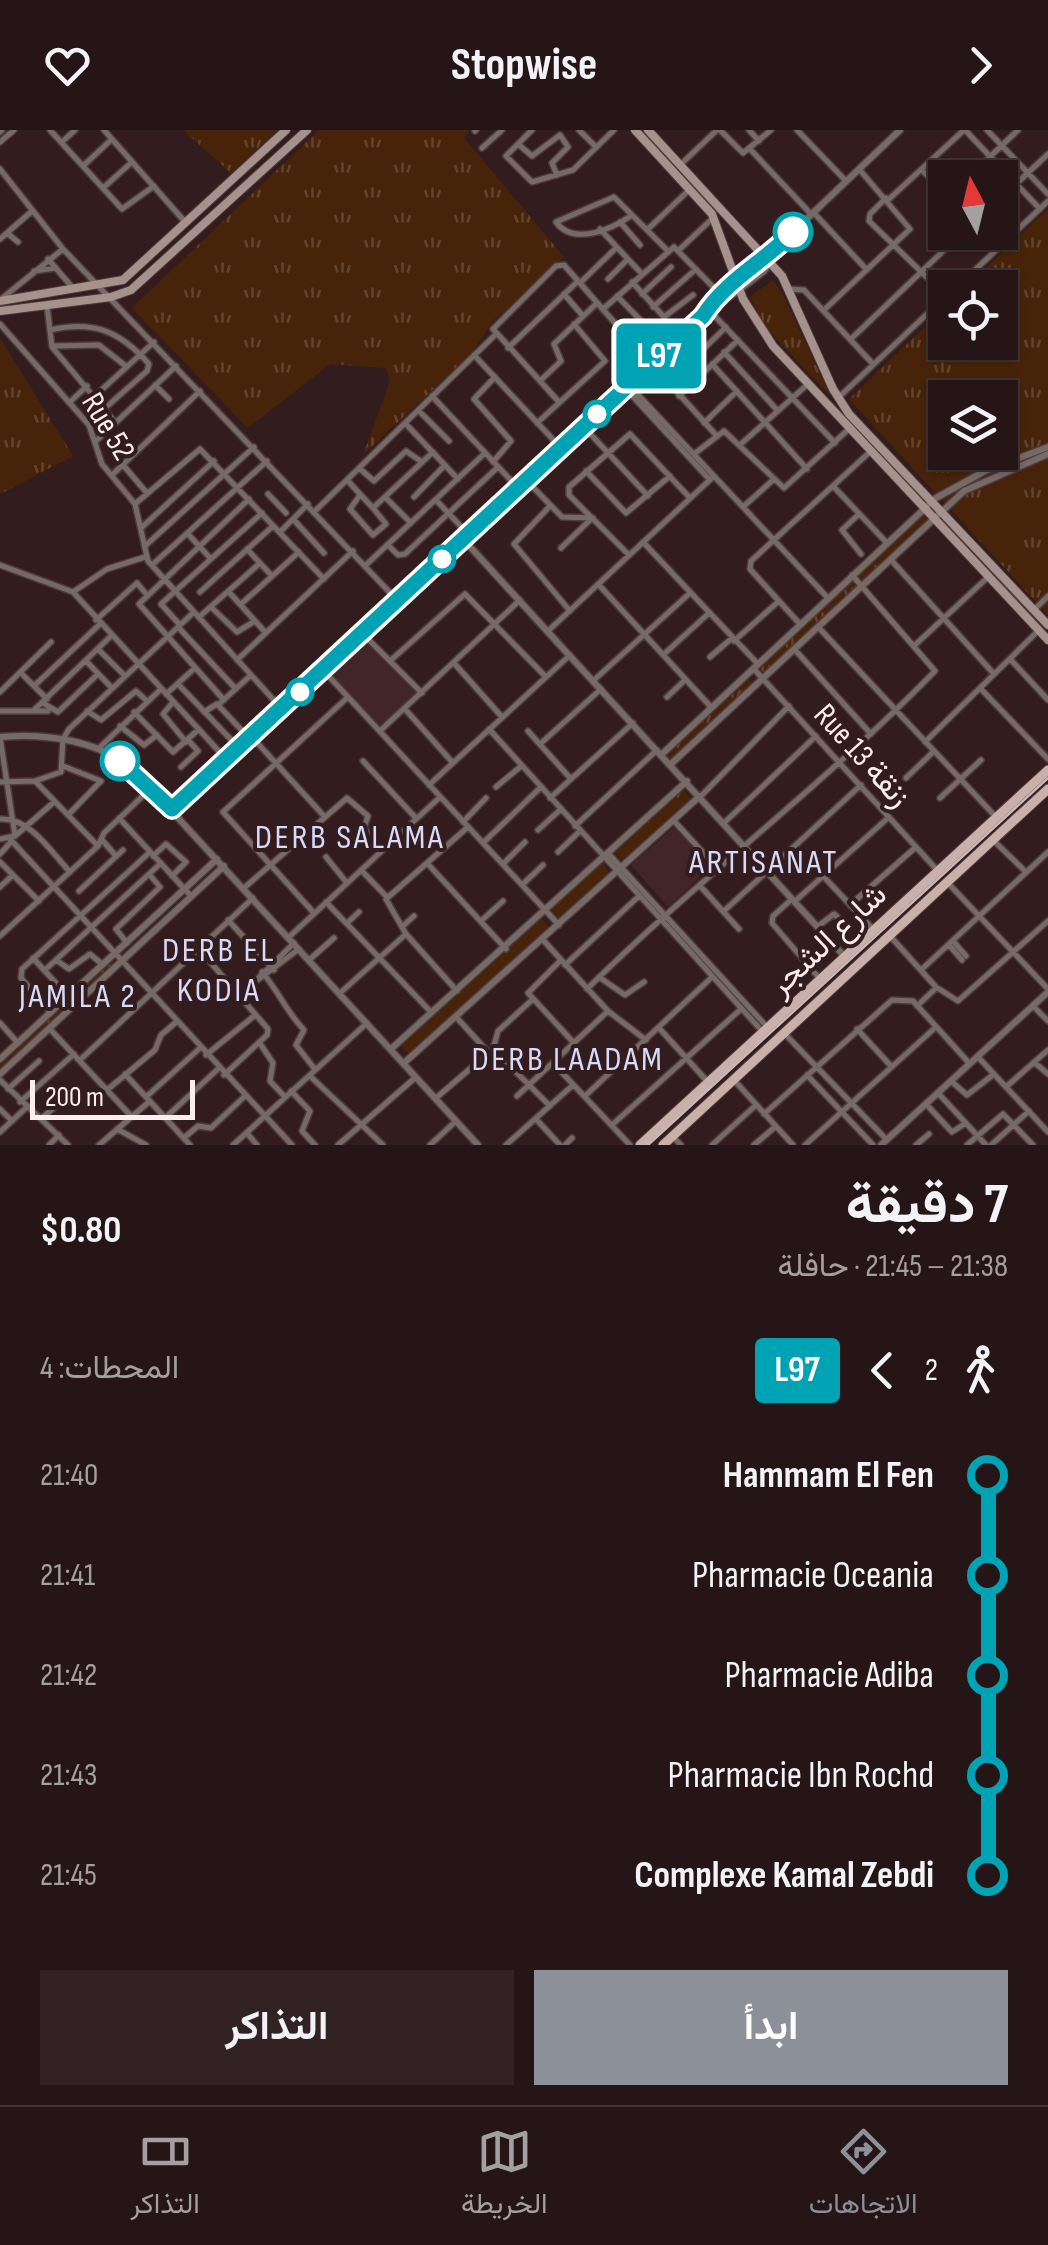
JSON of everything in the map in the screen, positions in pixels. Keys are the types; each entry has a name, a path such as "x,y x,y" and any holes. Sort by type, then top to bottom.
{"main road":[{"path":"0,300 100,286 126,278 286,130"},
{"path":"0,311 110,298 138,285 307,130"},
{"path":"635,130 692,188 714,217 740,290 767,338 928,505"},
{"path":"648,130 771,262 789,289 838,398 939,517 1034,610 1048,640"},
{"path":"939,517 988,578 1044,628"},
{"name":"شارع الشجر","path":"640,1145 1048,770"},
{"name":"شارع الشجر","path":"663,1145 1048,789"}],"street":[{"path":"0,142 14,130"},
{"path":"50,130 125,210 154,186"},
{"path":"62,142 75,130"},
{"path":"104,130 186,222"},
{"path":"482,148 502,130"},
{"path":"532,130 506,158 530,182 579,166 614,130"},
{"path":"579,130 596,148"},
{"path":"586,137 594,130"},
{"path":"680,165 718,130 740,152 750,149 771,130"},
{"path":"749,130 759,140"},
{"path":"797,130 846,181"},
{"path":"707,313 736,280 764,254 778,247 859,169 890,133 900,130"},
{"path":"928,278 869,221 870,214 964,130 993,160"},
{"path":"987,130 1048,198 1018,229"},
{"path":"987,160 1018,130"},
{"path":"518,144 532,156 560,135 568,146 552,164 557,174"},
{"path":"83,166 112,139"},
{"path":"750,149 867,270"},
{"path":"1018,182 1048,154"},
{"path":"103,188 132,162"},
{"path":"0,169 63,249 398,602"},
{"path":"824,310 895,246 910,227 859,169"},
{"path":"922,170 928,176"},
{"path":"0,188 8,180"},
{"path":"1018,186 1040,208"},
{"path":"648,229 692,188"},
{"path":"632,215 571,236 556,220 610,197 632,215 648,229 696,268 722,294"},
{"path":"0,239 32,211"},
{"path":"540,382 560,364 554,344 574,324 616,296 714,217"},
{"path":"620,222 640,245"},
{"path":"600,229 642,274"},
{"path":"7,233 18,242"},
{"path":"172,809 627,386 707,313 771,262 778,247"},
{"path":"508,348 617,248"},
{"path":"0,300 63,249"},
{"path":"850,339 944,250"},
{"path":"975,270 996,250"},
{"path":"608,279 628,259"},
{"path":"48,260 74,290"},
{"path":"559,402 495,335 494,326 556,266 564,265 652,364"},
{"path":"642,294 672,267"},
{"path":"32,271 56,268"},
{"path":"654,307 696,268"},
{"path":"632,282 667,317 692,295"},
{"path":"789,289 802,288 874,364"},
{"path":"564,294 583,316"},
{"path":"616,296 653,333"},
{"path":"47,306 52,347 97,394 115,422"},
{"path":"838,398 928,312"},
{"path":"707,313 726,327 835,444"},
{"path":"537,423 605,361 574,324"},
{"name":"Rue 52","path":"1,325 90,424 94,442 111,475 135,504 146,556 152,565 281,708"},
{"path":"50,330 98,327 121,337 140,354 149,369 104,410"},
{"path":"716,435 678,396 670,380 726,327"},
{"path":"315,512 495,335"},
{"path":"678,396 738,340"},
{"path":"97,394 154,342"},
{"path":"52,347 99,345 127,366"},
{"path":"724,352 778,411"},
{"path":"474,355 561,448"},
{"path":"712,364 808,470"},
{"path":"94,442 176,366"},
{"path":"388,545 403,556 496,464 511,441 474,400 495,377"},
{"path":"741,444 808,384"},
{"path":"71,401 88,385"},
{"path":"155,385 168,400"},
{"path":"627,386 694,454 712,478"},
{"path":"627,386 828,597"},
{"path":"704,423 737,391"},
{"path":"111,475 200,392"},
{"path":"432,396 518,488"},
{"path":"418,410 448,441"},
{"path":"405,423 458,479"},
{"path":"584,427 648,496"},
{"path":"694,454 724,431 784,488 850,428"},
{"path":"630,555 568,492 586,471 630,434 690,498"},
{"path":"144,548 254,447"},
{"path":"135,504 198,448 324,578"},
{"path":"359,468 374,481 406,450 422,462"},
{"path":"800,623 750,569 751,562 872,450"},
{"path":"558,852 577,828 928,505 985,470 1048,450"},
{"path":"671,764 977,483 1048,450"},
{"path":"373,508 433,452"},
{"path":"366,565 485,453"},
{"path":"141,528 214,461"},
{"path":"152,565 267,461"},
{"path":"123,465 147,493"},
{"path":"414,497 445,465"},
{"path":"586,471 624,513 632,512 670,476"},
{"path":"548,631 712,478"},
{"path":"347,480 360,494 373,508 386,526 373,534 350,509 360,494"},
{"path":"526,480 578,532"},
{"path":"743,507 773,480"},
{"path":"832,486 887,543"},
{"path":"236,689 161,604 260,510 269,495 286,513"},
{"path":"386,496 411,523"},
{"path":"250,499 147,595 139,607 250,737 324,816"},
{"path":"436,500 520,600 845,957"},
{"path":"280,532 308,504"},
{"path":"550,506 514,544 570,610"},
{"path":"859,514 842,530 860,554"},
{"path":"569,520 592,518"},
{"path":"561,548 592,518"},
{"path":"293,519 324,553"},
{"path":"200,592 274,526"},
{"path":"188,534 211,559"},
{"name":"Rue 13 زنقة","path":"642,542 938,871"},
{"path":"248,549 272,576"},
{"path":"241,604 299,552"},
{"path":"237,660 353,552"},
{"path":"73,592 106,570 146,556"},
{"path":"892,561 995,674"},
{"path":"4,781 35,781 59,774 64,739 87,711 179,626 211,607 260,563"},
{"path":"0,565 73,592 226,759"},
{"path":"587,989 663,916 872,734 936,671 852,575"},
{"path":"915,645 988,578"},
{"path":"34,686 137,584 147,595"},
{"path":"598,584 711,708"},
{"path":"228,592 266,633"},
{"path":"594,680 690,593"},
{"path":"390,660 460,596 472,597 546,677"},
{"path":"1034,610 1048,596"},
{"path":"381,730 520,600"},
{"path":"710,658 779,601"},
{"path":"211,607 237,632 256,621"},
{"path":"662,656 709,613"},
{"path":"820,628 996,817"},
{"path":"925,742 1044,628"},
{"path":"363,634 422,694"},
{"path":"34,710 111,636"},
{"path":"0,692 51,642"},
{"path":"98,648 124,675"},
{"path":"796,651 872,734"},
{"path":"429,785 570,655"},
{"path":"1010,659 1048,700"},
{"path":"86,661 111,688"},
{"path":"454,663 502,718"},
{"path":"98,749 147,701 178,684 195,668"},
{"path":"324,671 559,925"},
{"path":"21,673 52,712"},
{"path":"0,711 60,710 98,674"},
{"path":"204,712 214,703 222,702 251,675"},
{"path":"666,697 685,680"},
{"path":"178,684 238,748"},
{"path":"540,744 601,688"},
{"path":"981,689 1048,759"},
{"path":"87,711 101,720 136,691 147,701"},
{"path":"314,914 223,812 348,696"},
{"path":"173,702 163,714 198,752 181,767"},
{"path":"404,1063 674,821 789,706"},
{"path":"405,709 453,762"},
{"path":"134,712 171,750 198,730"},
{"path":"550,798 633,723"},
{"path":"120,726 144,745 157,735"},
{"path":"489,729 766,1030"},
{"path":"528,731 571,779"},
{"path":"725,822 816,736"},
{"path":"292,1145 16,850 11,839 14,818 4,781 0,737 64,739 98,749 128,765 436,1098 472,1143"},
{"path":"906,778 934,751"},
{"path":"940,798 980,760"},
{"path":"363,761 416,818"},
{"path":"63,766 102,781 68,816"},
{"path":"496,787 521,766"},
{"path":"35,781 68,816 116,856"},
{"path":"391,1049 687,781"},
{"path":"724,911 861,785"},
{"path":"0,936 100,843 119,818 152,787"},
{"path":"484,843 541,788"},
{"path":"240,996 272,968 326,902 440,797"},
{"path":"244,888 324,816 350,798 368,816 364,828 382,850"},
{"path":"388,898 466,824 486,798"},
{"path":"1039,798 1048,807"},
{"path":"0,854 11,839 54,802"},
{"path":"538,830 560,810"},
{"path":"821,980 771,920 888,817"},
{"path":"0,819 14,818 27,826 70,872"},
{"path":"119,818 188,893"},
{"path":"674,821 719,870"},
{"path":"992,838 1026,872"},
{"path":"0,839 11,839"},
{"path":"503,864 525,842"},
{"path":"50,1013 21,978 22,969 166,844 186,862 172,876"},
{"path":"850,905 916,847"},
{"path":"78,891 123,850"},
{"path":"921,970 1048,852"},
{"path":"326,857 347,883"},
{"path":"68,1145 43,1118 20,1102 0,1077 121,963 217,859"},
{"path":"0,862 39,901"},
{"path":"45,970 160,863"},
{"path":"427,863 506,948"},
{"path":"522,885 544,865"},
{"path":"11,1064 1,1055 102,965 224,866"},
{"path":"361,870 388,898 406,934 458,992"},
{"path":"621,870 639,896 663,916"},
{"path":"127,944 116,928 160,886 149,874"},
{"path":"0,886 13,875"},
{"path":"824,877 874,930"},
{"path":"784,1033 883,1144 1034,1006 1048,991 947,882"},
{"path":"700,887 738,929"},
{"path":"448,903 457,896"},
{"path":"574,1043 531,996 531,987 639,896"},
{"path":"20,1102 151,995 253,898"},
{"path":"326,902 433,1014"},
{"path":"480,921 503,902"},
{"path":"347,923 359,912"},
{"path":"817,927 834,914 848,926"},
{"path":"404,925 414,916"},
{"path":"228,920 272,968"},
{"path":"890,936 948,998 966,998 1048,921"},
{"path":"340,993 406,934"},
{"path":"309,960 334,938"},
{"path":"543,940 608,1012 646,1040"},
{"path":"951,943 964,958"},
{"path":"198,949 268,1029 224,1075"},
{"path":"56,960 68,969 90,954 102,965"},
{"path":"34,958 76,1004"},
{"path":"264,974 282,996 283,1008 304,1030 296,1046 315,1070"},
{"path":"585,1096 715,975"},
{"path":"599,976 627,996 644,982"},
{"path":"917,1006 936,988"},
{"path":"436,1098 492,1048 507,1020 531,996"},
{"path":"764,1114 889,1001 910,1000 970,1064"},
{"path":"1034,1006 1048,1021"},
{"path":"613,1124 743,1007"},
{"path":"517,1096 608,1012"},
{"path":"206,1055 254,1015"},
{"path":"457,1018 530,1082 550,1106"},
{"path":"233,1145 366,1022"},
{"path":"107,1090 155,1050 161,1035 176,1023"},
{"path":"0,1024 18,1043"},
{"path":"805,1145 936,1026"},
{"path":"49,1028 132,1117"},
{"path":"659,1028 708,1083"},
{"path":"857,1029 891,1066"},
{"path":"259,1042 274,1063 270,1081 284,1098"},
{"path":"99,1145 199,1049"},
{"path":"1006,1087 1048,1050"},
{"path":"978,1057 1048,1132"},
{"path":"8,1089 39,1061"},
{"path":"554,1062 630,1145"},
{"path":"1034,1062 1048,1074"},
{"path":"165,1118 218,1069"},
{"path":"125,1074 190,1145"},
{"path":"952,1081 970,1094 994,1074"},
{"path":"309,1075 348,1116 363,1122 377,1143"},
{"path":"807,1075 873,1145"},
{"path":"338,1145 416,1077"},
{"path":"733,1079 792,1145"},
{"path":"506,1145 573,1085"},
{"path":"291,1091 310,1112 302,1131 315,1145"},
{"path":"938,1093 989,1145 1028,1112"},
{"path":"184,1138 198,1126 211,1128 244,1096"},
{"path":"43,1118 64,1099"},
{"path":"926,1104 952,1132 966,1123"},
{"path":"712,1145 756,1105"},
{"path":"0,1132 28,1106"},
{"path":"0,1109 12,1121"},
{"path":"967,1145 1003,1114 1033,1145"},
{"path":"536,1119 563,1145 572,1138"},
{"path":"430,1145 456,1122"},
{"path":"754,1145 776,1126"},
{"path":"117,1129 146,1145"},
{"path":"247,1133 256,1145"},
{"path":"916,1145 928,1134"},
{"path":"48,1145 59,1135"},
{"path":"672,1136 680,1145"},
{"path":"1015,1145 1025,1136"}],"shaded area":[{"path":"364,631 420,691 377,730 322,670"},
{"path":"674,827 711,867 668,907 631,865"}],"green space":[{"path":"183,130 278,130 231,173"},
{"path":"319,130 470,130 464,138 564,257 492,322 473,352 363,455 390,381 386,368 330,364 248,428 132,308"},
{"path":"1048,209 1048,615 849,399 928,324 928,360 1018,360 1018,270 984,270 1005,250 1018,250 1018,238"},
{"path":"773,280 831,397 766,328 750,297"},
{"path":"0,338 73,456 0,494"},
{"path":"967,360 1017,360 1016,380 966,380"},
{"path":"1003,497 1028,523 1010,539 985,513"},
{"path":"925,508 936,520 765,674 760,669 808,615"},
{"path":"749,679 755,685 671,760 666,755"},
{"path":"683,790 692,800 623,861 615,853"},
{"path":"603,863 609,873 560,919 550,908"},
{"path":"542,919 552,930 410,1055 401,1046"},
{"path":"111,960 115,964 0,1070 0,1060"}],"tram line":[{"path":"648,1145 1048,778"}],"bus line":[{"name":"L97","path":"120,761 142,777 172,809 398,602 764,254 793,232"}],"district":[{"name":"DERB SALAMA","path":"350,836"},
{"name":"ARTISANAT","path":"764,861"},
{"name":"DERB EL KODIA","path":"219,969"},
{"name":"JAMILA 2","path":"78,995"},
{"name":"DERB LAADAM","path":"568,1058"}]}
